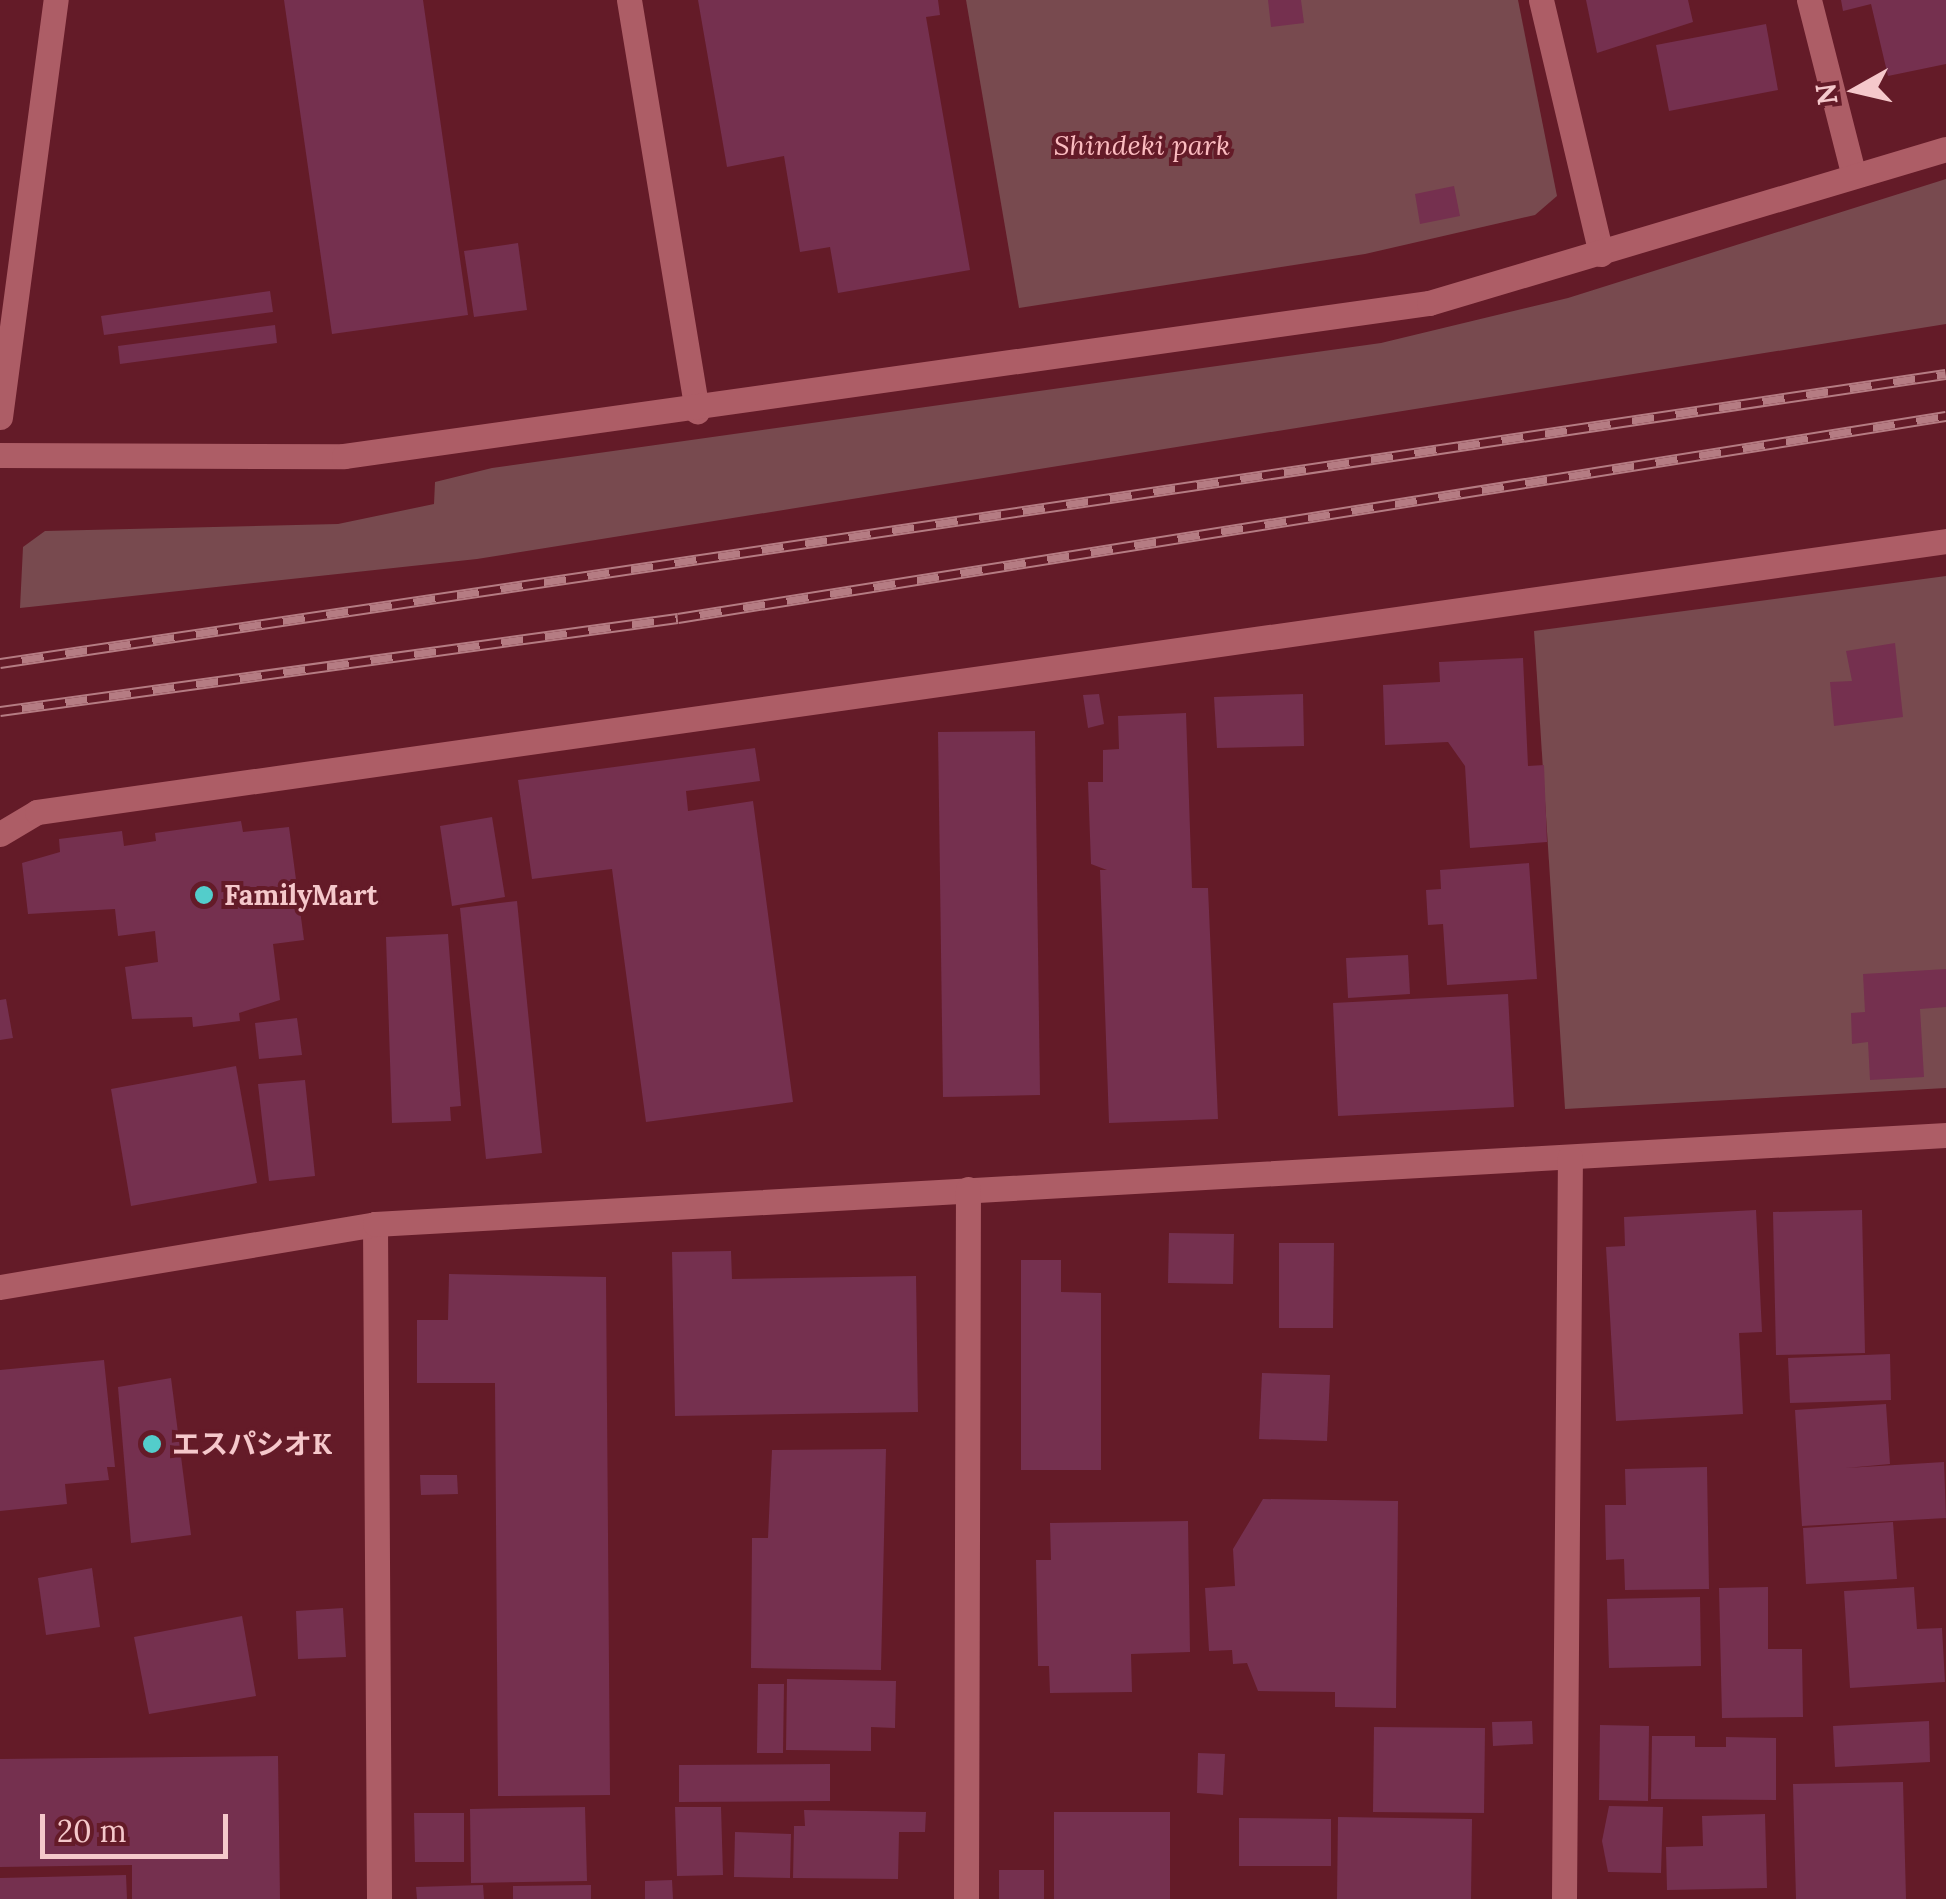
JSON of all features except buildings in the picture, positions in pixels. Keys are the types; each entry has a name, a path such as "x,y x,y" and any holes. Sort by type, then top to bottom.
{"street":[{"path":"0,417 56,0"},
{"path":"628,0 697,411"},
{"path":"1541,0 1601,254"},
{"path":"1808,0 1853,173"},
{"path":"0,454 344,456 697,411 1429,303 1946,148"},
{"path":"0,834 37,812 1946,541"},
{"path":"0,1287 375,1224 1946,1135"},
{"path":"1564,1899 1570,1158"},
{"path":"966,1899 968,1190"},
{"path":"375,1224 379,1899"}],"green space":[{"name":"Shindeki park","path":"966,0 1518,0 1557,196 1535,215 1365,254 1019,308"},
{"path":"1946,179 1946,324 477,559 20,608 23,547 45,531 338,524 434,504 435,482 492,468 1381,343 1568,298"},
{"path":"1946,576 1946,1088 1565,1109 1534,631"}],"railway":[{"path":"0,663 1946,374"},
{"path":"0,711 678,618 1946,416"}],"place":[{"name":"FamilyMart","path":"204,895"},
{"name":"エスパシオK","path":"152,1444"}]}
